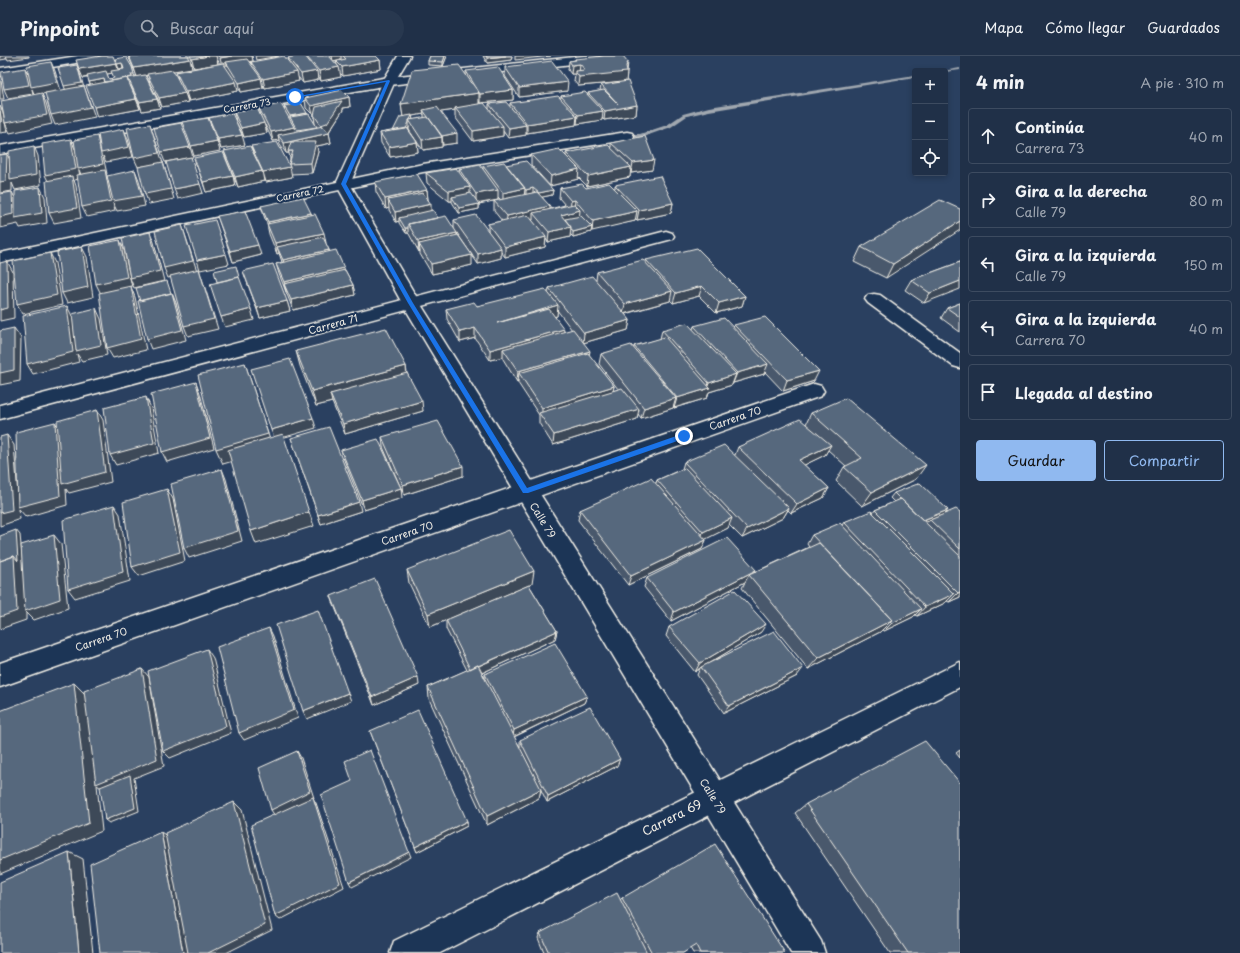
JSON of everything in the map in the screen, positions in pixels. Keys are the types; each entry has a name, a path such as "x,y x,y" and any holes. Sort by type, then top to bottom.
{"street":[{"path":"0,72 99,56"},
{"path":"343,184 389,81 404,56"},
{"name":"Carrera 73","path":"0,150 389,81 615,56"},
{"name":"Carrera 72","path":"0,258 423,168 627,136"},
{"name":"Calle 79","path":"343,184 411,303 809,953"},
{"name":"Carrera 71","path":"0,412 666,236"},
{"path":"874,299 960,362"},
{"name":"Carrera 70","path":"0,675 814,391"},
{"name":"Carrera 69","path":"406,953 960,674"}],"building":[{"path":"113,56 116,63 79,69 76,60"},
{"path":"129,56 188,56 190,59 134,68"},
{"path":"190,56 208,56 192,59"},
{"path":"218,56 232,56 220,58"},
{"path":"284,56 297,72 263,79 251,62"},
{"path":"305,56 317,71 301,74 288,58"},
{"path":"306,56 329,56 339,67 319,71"},
{"path":"343,56 376,56 380,60 342,67 336,61 346,59"},
{"path":"430,56 445,56 443,62 428,61"},
{"path":"486,56 506,56 487,58"},
{"path":"623,56 628,62 626,66 627,72 579,77 575,71 585,70 580,64 572,65 569,61 576,60 575,59"},
{"path":"126,57 134,74 131,74 132,77 128,78 128,82 127,78 105,82 104,79 89,82 87,75 106,71 109,79 114,78 111,71 124,69 122,63 117,64 115,59"},
{"path":"247,59 261,78 239,83 226,62"},
{"path":"552,61 568,82 519,88 505,67"},
{"path":"51,62 57,82 31,87 27,66"},
{"path":"223,63 236,82 186,92 176,72"},
{"path":"77,65 82,83 64,86 58,68"},
{"path":"459,65 479,93 401,104 412,70"},
{"path":"498,67 513,90 480,94 466,71"},
{"path":"25,68 29,85 4,89 1,72"},
{"path":"173,70 185,93 159,98 147,74"},
{"path":"145,75 157,99 139,102 128,78"},
{"path":"127,78 136,99 94,107 86,86"},
{"path":"628,81 637,105 605,111 588,93 604,90 618,104 601,85"},
{"path":"84,86 91,107 51,115 45,93"},
{"path":"342,90 349,97 311,106 305,98"},
{"path":"585,92 603,111 578,115 561,96"},
{"path":"42,93 47,115 5,123 1,101"},
{"path":"558,96 577,116 527,124 510,103"},
{"path":"342,101 327,123 321,125 314,115 316,107"},
{"path":"506,102 526,125 509,128 489,104"},
{"path":"301,103 307,113 290,116 284,106"},
{"path":"484,103 503,126 473,131 455,108"},
{"path":"281,104 294,127 271,132 259,108"},
{"path":"437,107 457,133 442,136 423,110"},
{"path":"257,108 264,123 241,128 234,112"},
{"path":"0,111 2,122 0,122"},
{"path":"232,113 242,135 218,139 209,118"},
{"path":"309,114 317,127 297,130 290,117"},
{"path":"412,115 406,129 393,131 400,117"},
{"path":"428,117 442,137 422,140 409,120"},
{"path":"208,118 217,141 191,146 182,122"},
{"path":"181,123 190,147 161,152 154,128"},
{"path":"150,124 159,153 134,158 127,128"},
{"path":"323,126 329,133 284,143 278,135"},
{"path":"407,128 417,142 389,147 380,133"},
{"path":"124,129 129,147 101,153 98,134"},
{"path":"97,136 103,164 78,169 74,140"},
{"path":"645,136 654,160 633,163 611,143"},
{"path":"71,139 76,169 45,175 42,144"},
{"path":"277,142 290,167 263,172 251,146"},
{"path":"291,142 316,142 311,163 289,164 293,151 288,151"},
{"path":"608,145 631,167 588,176 566,153"},
{"path":"34,146 36,175 10,180 9,151"},
{"path":"250,146 262,171 235,177 224,151"},
{"path":"559,149 579,169 551,176 531,155"},
{"path":"223,152 233,176 203,182 194,158"},
{"path":"7,154 6,181 0,182 0,155"},
{"path":"191,157 200,184 174,189 166,162"},
{"path":"526,161 553,190 539,193 533,188 526,190 506,165"},
{"path":"163,162 171,189 145,194 138,167"},
{"path":"504,162 525,188 503,193 483,166"},
{"path":"480,165 498,190 476,194 459,169"},
{"path":"456,168 470,187 449,191 426,173"},
{"path":"105,170 111,201 82,207 77,175"},
{"path":"135,170 142,196 113,201 107,176"},
{"path":"417,174 427,190 385,199 375,182"},
{"path":"72,176 77,208 49,213 46,181"},
{"path":"660,176 673,203 639,210 615,185"},
{"path":"609,183 637,211 593,221 575,200 571,201 560,188 582,184 586,188"},
{"path":"40,187 42,213 15,218 15,191"},
{"path":"12,192 13,214 0,217 0,194"},
{"path":"537,192 550,206 507,216 494,201"},
{"path":"423,193 431,204 395,212 388,200"},
{"path":"471,193 479,204 459,208 452,197"},
{"path":"303,197 311,213 268,222 261,206"},
{"path":"940,200 960,209 960,221 893,264 861,247"},
{"path":"574,204 580,210 561,215 571,227 549,232 533,213"},
{"path":"433,210 438,218 408,224 408,228 405,228 399,218"},
{"path":"245,211 258,245 230,251 217,216"},
{"path":"315,214 324,233 275,243 267,224"},
{"path":"476,215 501,248 478,254 454,220"},
{"path":"528,215 546,237 505,247 488,224"},
{"path":"446,216 457,233 418,241 408,224"},
{"path":"581,216 592,227 573,232 565,219"},
{"path":"215,220 226,254 197,260 186,226"},
{"path":"182,225 193,261 164,268 155,231"},
{"path":"150,232 160,271 130,278 122,238"},
{"path":"458,235 472,255 431,264 419,244"},
{"path":"323,237 329,250 283,260 277,247"},
{"path":"120,240 127,277 96,284 90,246"},
{"path":"82,247 88,287 62,293 57,252"},
{"path":"697,248 745,296 719,303 702,286 676,293 646,260"},
{"path":"336,250 344,268 284,282 276,264"},
{"path":"50,253 57,295 17,304 13,261"},
{"path":"643,260 672,291 625,304 597,272"},
{"path":"7,261 8,308 0,310 0,263"},
{"path":"960,262 960,281 930,293 911,280"},
{"path":"273,264 287,301 257,308 243,271"},
{"path":"236,266 239,277 217,282 214,271"},
{"path":"199,269 214,319 184,326 170,276"},
{"path":"345,270 353,285 291,300 284,284"},
{"path":"592,276 630,320 584,333 549,288"},
{"path":"239,277 251,309 221,317 210,284"},
{"path":"167,281 171,293 140,301 136,288"},
{"path":"131,286 141,339 107,348 99,293"},
{"path":"545,289 558,305 497,323 549,309 564,329 490,350 475,328 460,332 446,309 474,302 477,306"},
{"path":"172,293 182,330 147,339 138,301"},
{"path":"960,303 960,317 947,308"},
{"path":"67,306 73,352 27,364 23,316"},
{"path":"96,308 101,345 76,351 72,314"},
{"path":"765,317 819,371 787,380 734,325"},
{"path":"724,318 768,364 737,373 694,326"},
{"path":"687,323 736,374 709,383 662,330"},
{"path":"14,328 14,370 0,373 0,331"},
{"path":"386,328 406,366 312,391 296,351"},
{"path":"573,329 590,351 518,371 503,349"},
{"path":"665,337 710,388 677,398 634,346"},
{"path":"631,345 676,398 644,408 601,354"},
{"path":"588,353 614,386 542,408 519,373"},
{"path":"290,359 313,418 271,430 251,369"},
{"path":"245,363 268,434 216,449 198,375"},
{"path":"407,373 422,401 343,424 330,394"},
{"path":"196,382 210,438 162,452 151,394"},
{"path":"622,388 639,409 554,435 539,413"},
{"path":"146,397 154,443 110,455 104,408"},
{"path":"846,398 926,465 872,492 844,467 862,458 811,413"},
{"path":"97,410 105,472 62,484 57,421"},
{"path":"800,419 831,445 799,460 829,488 797,504 738,447"},
{"path":"438,421 463,466 403,485 382,437"},
{"path":"55,422 60,496 18,507 16,432"},
{"path":"329,427 359,502 318,515 291,438"},
{"path":"283,434 309,512 251,531 228,450"},
{"path":"7,435 12,510 0,513 0,437"},
{"path":"378,439 401,488 362,500 341,450"},
{"path":"724,445 789,508 747,529 684,462"},
{"path":"685,468 732,518 703,532 657,480"},
{"path":"222,469 238,531 184,548 171,484"},
{"path":"651,478 706,540 631,576 580,510"},
{"path":"920,483 948,510 923,520 894,493"},
{"path":"167,489 180,552 132,567 123,502"},
{"path":"901,499 960,556 960,592 958,593 875,510"},
{"path":"114,505 123,572 68,589 63,520"},
{"path":"956,509 960,512 960,549 930,520"},
{"path":"871,511 954,594 925,607 844,522"},
{"path":"840,523 921,609 892,623 890,621 892,620 812,535"},
{"path":"16,530 18,561 14,556 0,561 0,536"},
{"path":"509,530 534,571 428,614 407,570"},
{"path":"54,535 60,599 25,611 21,545"},
{"path":"727,538 756,570 674,612 647,578"},
{"path":"819,543 892,620 818,658 749,575"},
{"path":"14,556 17,611 0,617 0,561"},
{"path":"375,579 418,677 372,697 331,596"},
{"path":"529,585 557,631 470,669 446,620"},
{"path":"735,590 766,624 700,663 669,627"},
{"path":"318,610 348,693 303,711 276,625"},
{"path":"269,628 294,710 239,733 217,647"},
{"path":"774,631 803,668 729,706 701,667"},
{"path":"555,643 587,696 514,730 485,674"},
{"path":"207,649 226,726 163,751 148,671"},
{"path":"478,665 541,789 487,816 428,687"},
{"path":"142,669 157,759 96,784 84,691"},
{"path":"74,683 89,823 0,860 0,711"},
{"path":"590,707 620,759 548,796 520,740"},
{"path":"418,710 467,821 415,847 370,731"},
{"path":"925,741 960,783 960,953 908,953 806,804"},
{"path":"370,750 409,852 349,882 321,795 352,781 345,761"},
{"path":"297,751 310,791 271,810 259,768"},
{"path":"130,775 135,808 105,820 100,787"},
{"path":"313,797 340,883 275,916 251,825"},
{"path":"234,802 265,925 208,953 188,953 165,833"},
{"path":"161,832 183,953 100,953 90,864"},
{"path":"715,844 785,953 700,953 696,945 683,953 652,953 622,898"},
{"path":"69,852 79,953 0,953 0,882"},
{"path":"617,893 647,953 549,953 540,933"}],"waterway":[{"path":"948,71 960,69"},
{"path":"627,136 641,136 669,126 685,115 709,109 912,76"}],"route":[{"path":"295,97 389,81 343,184 411,303 526,491 684,436"}]}
